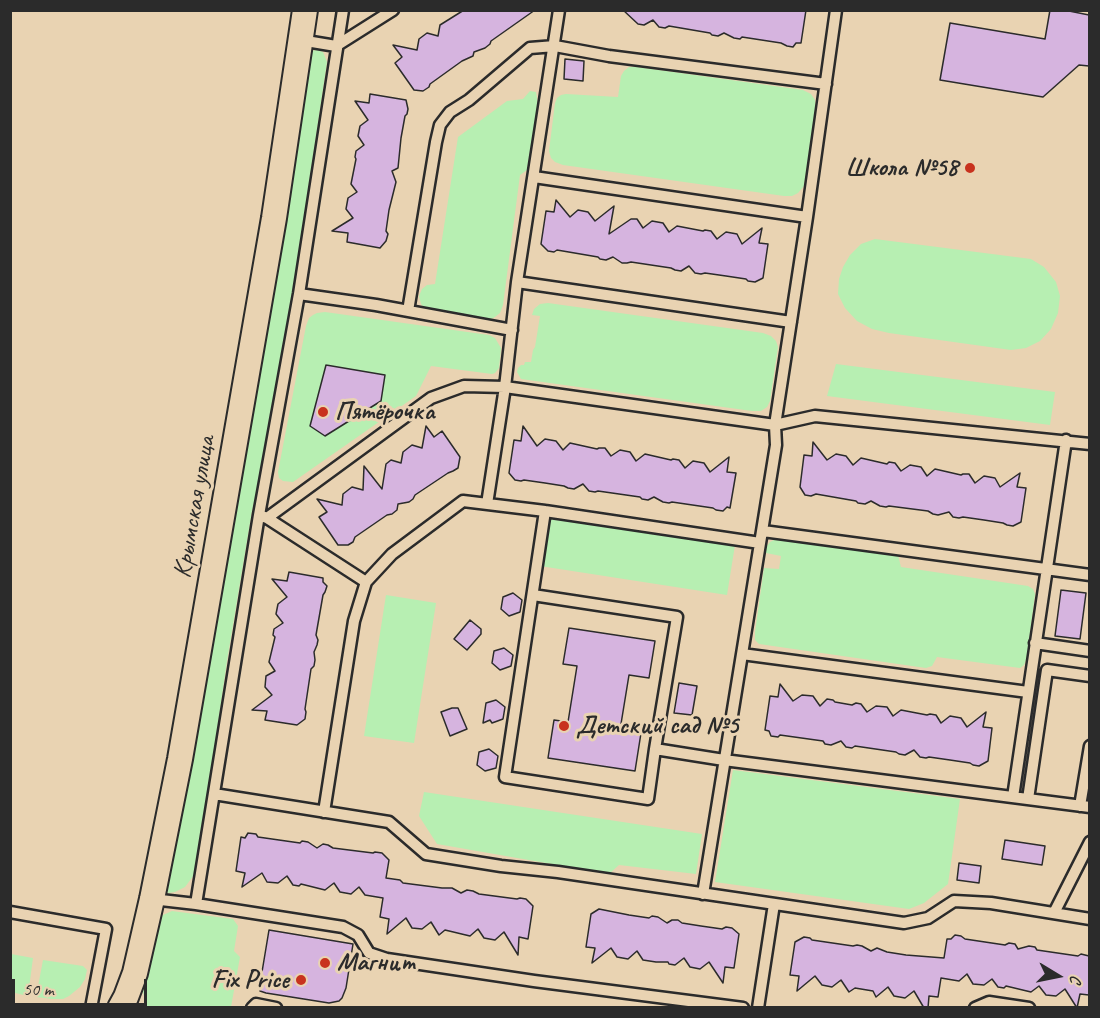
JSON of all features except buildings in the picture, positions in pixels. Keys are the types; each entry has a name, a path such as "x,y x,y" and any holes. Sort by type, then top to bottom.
{"street":[{"name":"Крымская улица","path":"120,1008 135,973 182,748 258,318 305,10"}],"lane":[{"path":"196,904 263,517 343,10"},
{"path":"300,40 336,46 393,10"},
{"path":"487,504 505,387 517,282 560,10"},
{"path":"703,894 776,445 775,424 836,10"},
{"path":"408,311 440,125 450,112 469,100 530,48 555,46 609,56 826,84"},
{"path":"534,177 807,217"},
{"path":"517,282 791,322"},
{"path":"298,294 512,330"},
{"path":"263,517 431,398 464,386 505,387 775,424 815,416 1089,444"},
{"path":"1013,797 1066,440"},
{"path":"324,812 354,621 366,582 392,554 463,501 760,543"},
{"path":"533,595 677,617 648,799 505,777 545,511"},
{"path":"263,517 366,582"},
{"path":"763,531 1089,575"},
{"path":"1035,644 1089,651"},
{"path":"742,654 1028,692"},
{"path":"1028,799 1047,670 1089,676"},
{"path":"656,749 1085,807 1089,747"},
{"path":"214,795 388,822 426,854 904,923 928,918 954,901 991,903 1089,919"},
{"path":"1054,913 1089,842"},
{"path":"152,899 344,927 358,935 369,953 387,959 534,981 744,1008"},
{"path":"758,1008 774,904"},
{"path":"10,912 106,929 91,1008"},
{"path":"975,1008 989,1002 1029,1008"},
{"path":"252,1008 256,1004 276,1008"}],"green space":[{"path":"310,51 323,52 327,62 293,292 264,458 252,511 227,661 198,863 194,875 185,887 175,892 162,892"},
{"path":"629,67 803,90 811,94 815,100 816,109 804,186 792,196 784,196 555,162 549,151 557,98 566,94 618,97 621,76"},
{"path":"530,91 536,92 538,104 527,170 520,175 503,305 500,313 489,320 424,308 419,296 427,285 435,284 458,137 507,101 523,99"},
{"path":"875,239 1031,259 1044,267 1056,282 1060,296 1058,313 1051,329 1040,341 1026,348 1011,350 872,329 857,321 845,308 838,294 839,279 850,255 861,244"},
{"path":"548,303 771,336 778,347 770,401 761,411 752,411 521,379 517,372 518,368 525,362 531,362 535,347 540,316 532,315 534,309 540,304"},
{"path":"325,312 489,335 495,338 501,348 499,368 492,374 431,366 416,396 293,482 283,481 279,478 278,472 306,326 313,315"},
{"path":"836,364 1055,392 1050,425 827,396"},
{"path":"548,514 735,545 727,595 540,566"},
{"path":"776,539 898,555 901,567 1028,586 1035,594 1027,658 1024,665 1020,668 937,657 932,666 926,668 759,644 755,640 755,632 764,568 779,569 781,556 766,553 766,547"},
{"path":"386,595 436,603 414,743 364,736"},
{"path":"733,770 960,799 948,884 924,903 909,909 715,882"},
{"path":"424,792 702,834 696,874 619,865 609,874 437,844 419,816"},
{"path":"172,911 233,919 238,926 234,951 240,957 231,1007 148,1007 146,1005 143,992 154,930 163,915"},
{"path":"11,954 33,958 28,996 11,992"},
{"path":"43,960 83,966 87,970 85,979 80,987 63,999 36,997"}],"place":[{"name":"Школа №58","path":"970,168"},
{"name":"Пятёрочка","path":"323,412"},
{"name":"Детский сад №5","path":"564,726"},
{"name":"Магнит","path":"325,963"},
{"name":"Fix Price","path":"301,980"}]}
